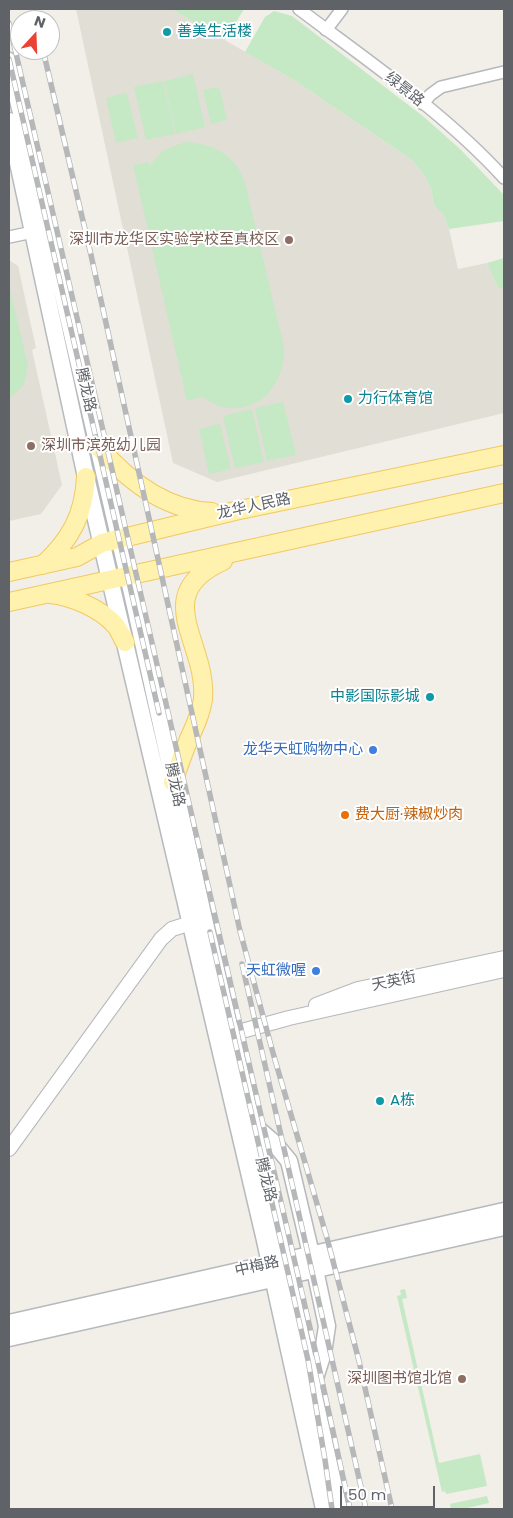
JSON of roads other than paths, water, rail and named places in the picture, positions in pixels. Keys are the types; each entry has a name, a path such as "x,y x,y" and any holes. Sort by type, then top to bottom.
{"main road":[{"name":"腾龙路","path":"9,61 128,575 231,1034 248,1130 279,1270 335,1508"},
{"name":"腾龙路","path":"9,121 86,477 191,923 248,1130"},
{"path":"98,446 115,466 131,479 172,504 202,511 235,511"},
{"name":"龙华人民路","path":"9,572 77,557 102,543 235,511 504,454"},
{"path":"43,565 66,541 74,526 85,496 86,477"},
{"path":"9,602 504,494"},
{"path":"173,782 201,712 203,701 202,679 185,613 188,592 195,578 207,568 251,548"},
{"path":"44,594 53,594 72,600 104,615 115,625 125,642"},
{"path":"248,1130 275,1144 289,1160 327,1326 322,1353 312,1386"},
{"name":"中梅路","path":"9,1338 313,1262 504,1211"},
{"name":"中梅路","path":"313,1262 504,1227"},
{"name":"腾龙路","path":"279,1270 312,1386 335,1508"},
{"name":"中梅路","path":"9,1323 279,1270"}],"street":[{"name":"绿景路","path":"299,9 423,104 475,149 504,178"},
{"path":"326,30 342,9"},
{"path":"423,104 430,95 441,87 504,72"},
{"path":"9,237 33,232"},
{"path":"9,1149 14,1132 161,939 172,929 191,923"},
{"name":"天英街","path":"289,1018 335,997 358,989 504,958"},
{"name":"天英街","path":"231,1034 289,1018 504,970"}],"railway":[{"path":"9,23 317,1358 350,1509"},
{"path":"9,59 159,713"},
{"path":"45,60 91,255 240,931 273,1053 327,1238 359,1361 392,1509"},
{"path":"210,932 308,1360 332,1509"},
{"path":"242,964 366,1509"}],"place":[{"name":"善美生活楼","path":"167,32"},
{"name":"深圳市龙华区实验学校至真校区","path":"289,240"},
{"name":"力行体育馆","path":"348,399"},
{"name":"深圳市滨苑幼儿园","path":"31,446"},
{"name":"中影国际影城","path":"430,697"},
{"name":"龙华天虹购物中心","path":"373,750"},
{"name":"费大厨·辣椒炒肉","path":"345,815"},
{"name":"天虹微喔","path":"316,971"},
{"name":"A栋","path":"380,1101"},
{"name":"深圳图书馆北馆","path":"462,1379"}]}
